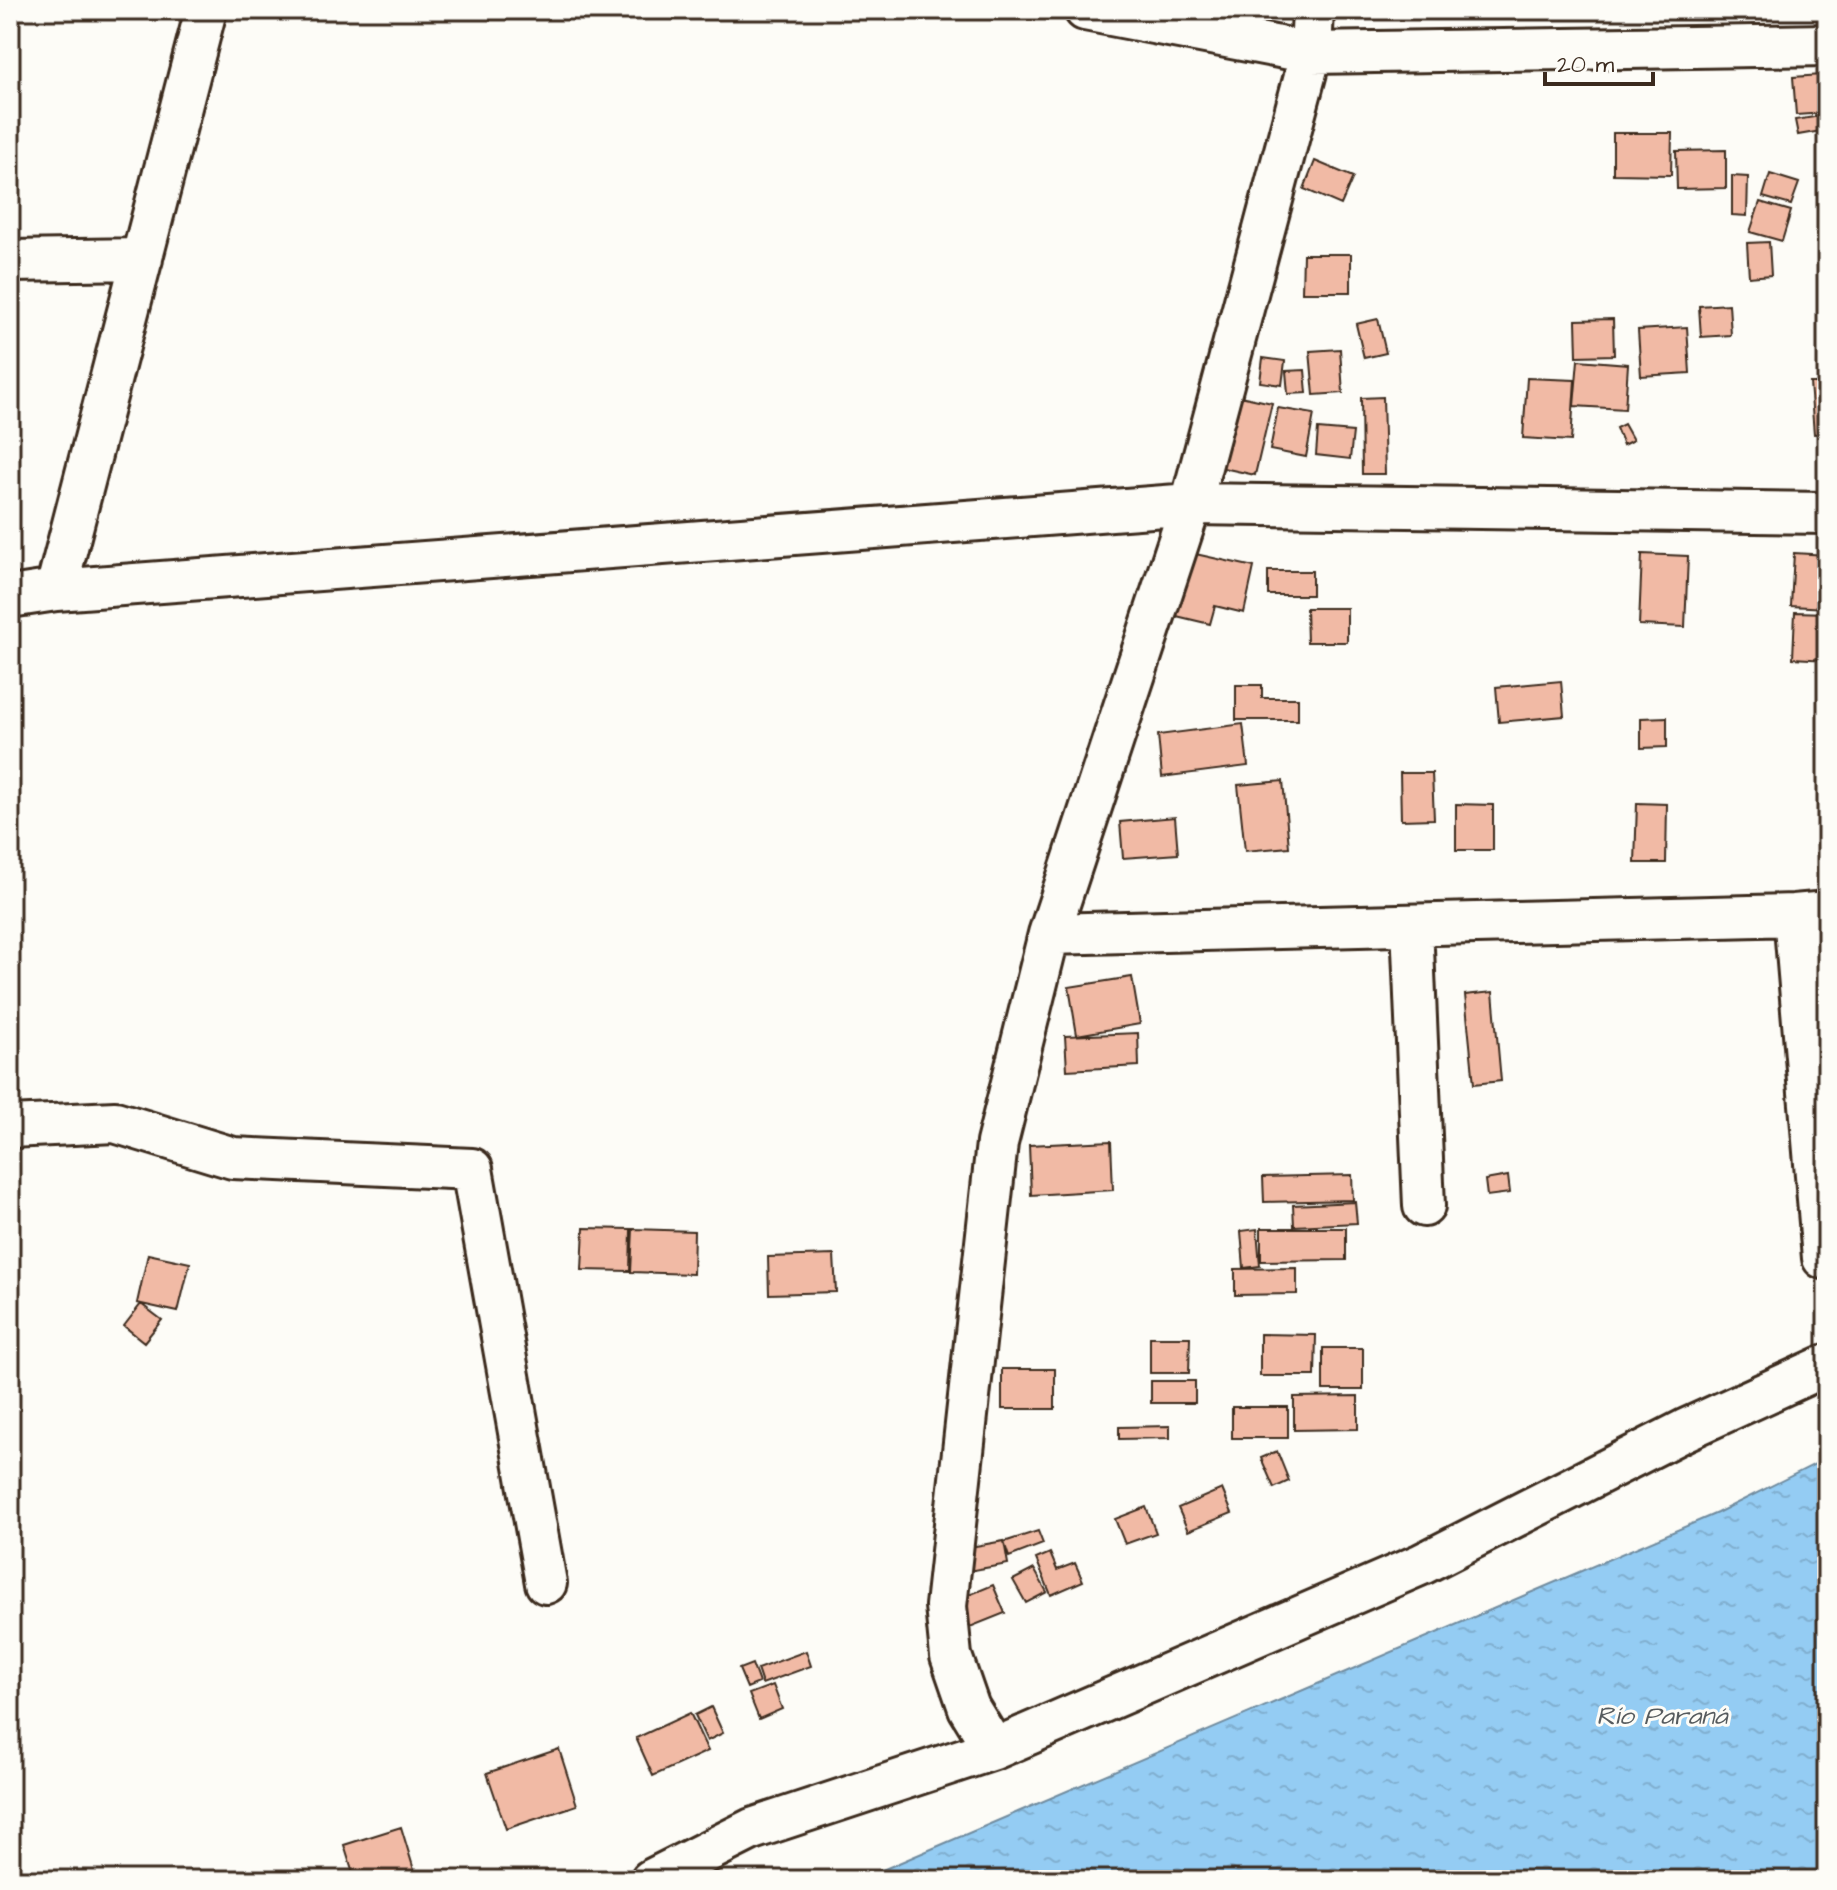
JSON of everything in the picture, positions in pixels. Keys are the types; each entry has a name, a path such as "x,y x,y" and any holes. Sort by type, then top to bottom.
{"street":[{"path":"56,590 206,10"},
{"path":"1085,10 1311,53 1827,45"},
{"path":"994,1749 969,1708 951,1656 946,1606 997,1143 1049,934 1191,504 1311,53 1313,10"},
{"path":"10,261 142,259"},
{"path":"10,597 56,590 1191,504 1827,513"},
{"path":"1049,934 1810,914 1823,1258"},
{"path":"1412,925 1424,1206"},
{"path":"10,1127 115,1122 233,1158 472,1169 546,1583"},
{"path":"651,1880 752,1829 994,1749 1422,1564 1685,1430 1827,1365"}],"water":[{"name":"Río Paraná","path":"1827,1458 1827,1880 859,1880 1717,1513"}],"building":[{"path":"1822,75 1825,113 1796,115 1793,77"},
{"path":"1827,115 1827,130 1798,135 1795,120"},
{"path":"1613,133 1672,133 1671,175 1613,174"},
{"path":"1726,150 1726,188 1677,189 1676,151"},
{"path":"1315,161 1353,177 1341,205 1304,189"},
{"path":"1770,174 1799,183 1791,205 1763,197"},
{"path":"1732,176 1748,177 1747,216 1732,215"},
{"path":"1760,202 1791,211 1782,241 1750,232"},
{"path":"1769,242 1771,275 1749,277 1747,243"},
{"path":"1303,254 1351,254 1351,292 1302,292"},
{"path":"1729,304 1731,335 1701,337 1699,306"},
{"path":"1378,319 1386,353 1364,358 1356,324"},
{"path":"1613,319 1614,355 1577,356 1576,320"},
{"path":"1687,327 1690,373 1641,376 1638,330"},
{"path":"1340,349 1343,393 1314,395 1310,351"},
{"path":"1263,358 1285,361 1282,385 1260,382"},
{"path":"1578,360 1628,364 1625,409 1574,406"},
{"path":"1305,370 1307,393 1288,394 1286,371"},
{"path":"1527,378 1575,380 1571,441 1523,438"},
{"path":"1810,383 1827,383 1827,433 1814,434"},
{"path":"1231,394 1272,403 1255,475 1214,466"},
{"path":"1383,397 1385,474 1362,474 1361,398"},
{"path":"1278,408 1314,414 1306,457 1270,450"},
{"path":"1624,424 1633,440 1623,445 1616,428"},
{"path":"1318,429 1353,432 1350,459 1316,455"},
{"path":"1182,551 1254,567 1244,613 1215,606 1210,624 1168,614"},
{"path":"1794,553 1827,555 1827,608 1791,606"},
{"path":"1642,554 1688,556 1685,627 1639,625"},
{"path":"1268,571 1312,571 1312,595 1268,595"},
{"path":"1306,608 1347,608 1347,642 1307,642"},
{"path":"1795,612 1827,613 1827,660 1793,658"},
{"path":"1561,681 1564,716 1499,722 1496,687"},
{"path":"1236,685 1262,685 1262,698 1298,698 1298,720 1236,720"},
{"path":"1667,717 1667,747 1641,748 1641,718"},
{"path":"1243,724 1248,766 1162,777 1158,735"},
{"path":"1400,773 1432,773 1434,819 1401,820"},
{"path":"1283,781 1289,847 1245,851 1238,785"},
{"path":"1637,803 1667,804 1666,863 1635,863"},
{"path":"1456,804 1493,805 1493,850 1456,850"},
{"path":"1175,817 1178,854 1123,858 1120,822"},
{"path":"1132,977 1140,1024 1077,1035 1069,987"},
{"path":"1493,992 1501,1081 1474,1084 1465,995"},
{"path":"1138,1033 1139,1066 1067,1070 1065,1036"},
{"path":"1111,1141 1113,1190 1031,1195 1029,1145"},
{"path":"1352,1175 1353,1200 1264,1202 1263,1177"},
{"path":"1508,1176 1510,1193 1487,1196 1485,1180"},
{"path":"1355,1202 1357,1223 1294,1226 1293,1205"},
{"path":"584,1228 631,1229 630,1271 582,1270"},
{"path":"1261,1228 1346,1228 1346,1260 1261,1261"},
{"path":"633,1229 694,1231 693,1274 631,1272"},
{"path":"1257,1229 1260,1266 1244,1268 1241,1231"},
{"path":"148,1254 190,1263 178,1312 137,1303"},
{"path":"834,1255 836,1292 769,1294 768,1257"},
{"path":"1297,1268 1297,1294 1235,1295 1235,1269"},
{"path":"141,1304 162,1320 144,1342 124,1326"},
{"path":"1260,1334 1316,1335 1315,1376 1260,1376"},
{"path":"1150,1337 1190,1337 1189,1373 1150,1373"},
{"path":"1323,1348 1363,1348 1363,1390 1323,1390"},
{"path":"1002,1369 1055,1369 1055,1409 1002,1409"},
{"path":"1151,1381 1195,1381 1195,1403 1151,1403"},
{"path":"1358,1396 1358,1429 1294,1430 1294,1397"},
{"path":"1232,1407 1288,1407 1288,1438 1232,1438"},
{"path":"1170,1426 1170,1438 1119,1439 1119,1427"},
{"path":"1277,1451 1289,1481 1274,1488 1261,1458"},
{"path":"1222,1489 1232,1513 1188,1531 1178,1508"},
{"path":"1146,1507 1156,1533 1125,1544 1115,1519"},
{"path":"1038,1531 1043,1544 1009,1557 1004,1542"},
{"path":"1004,1541 1008,1564 968,1571 964,1548"},
{"path":"1050,1553 1057,1570 1075,1563 1083,1581 1051,1595 1036,1559"},
{"path":"1034,1569 1047,1592 1026,1603 1013,1580"},
{"path":"993,1585 1005,1613 970,1627 959,1599"},
{"path":"806,1651 811,1666 762,1684 757,1669"},
{"path":"752,1664 759,1683 747,1688 739,1669"},
{"path":"773,1685 782,1709 759,1719 749,1694"},
{"path":"711,1707 723,1733 707,1741 695,1715"},
{"path":"690,1713 708,1751 653,1776 636,1738"},
{"path":"559,1749 577,1805 506,1829 487,1773"},
{"path":"401,1827 417,1880 355,1880 344,1845"}]}
